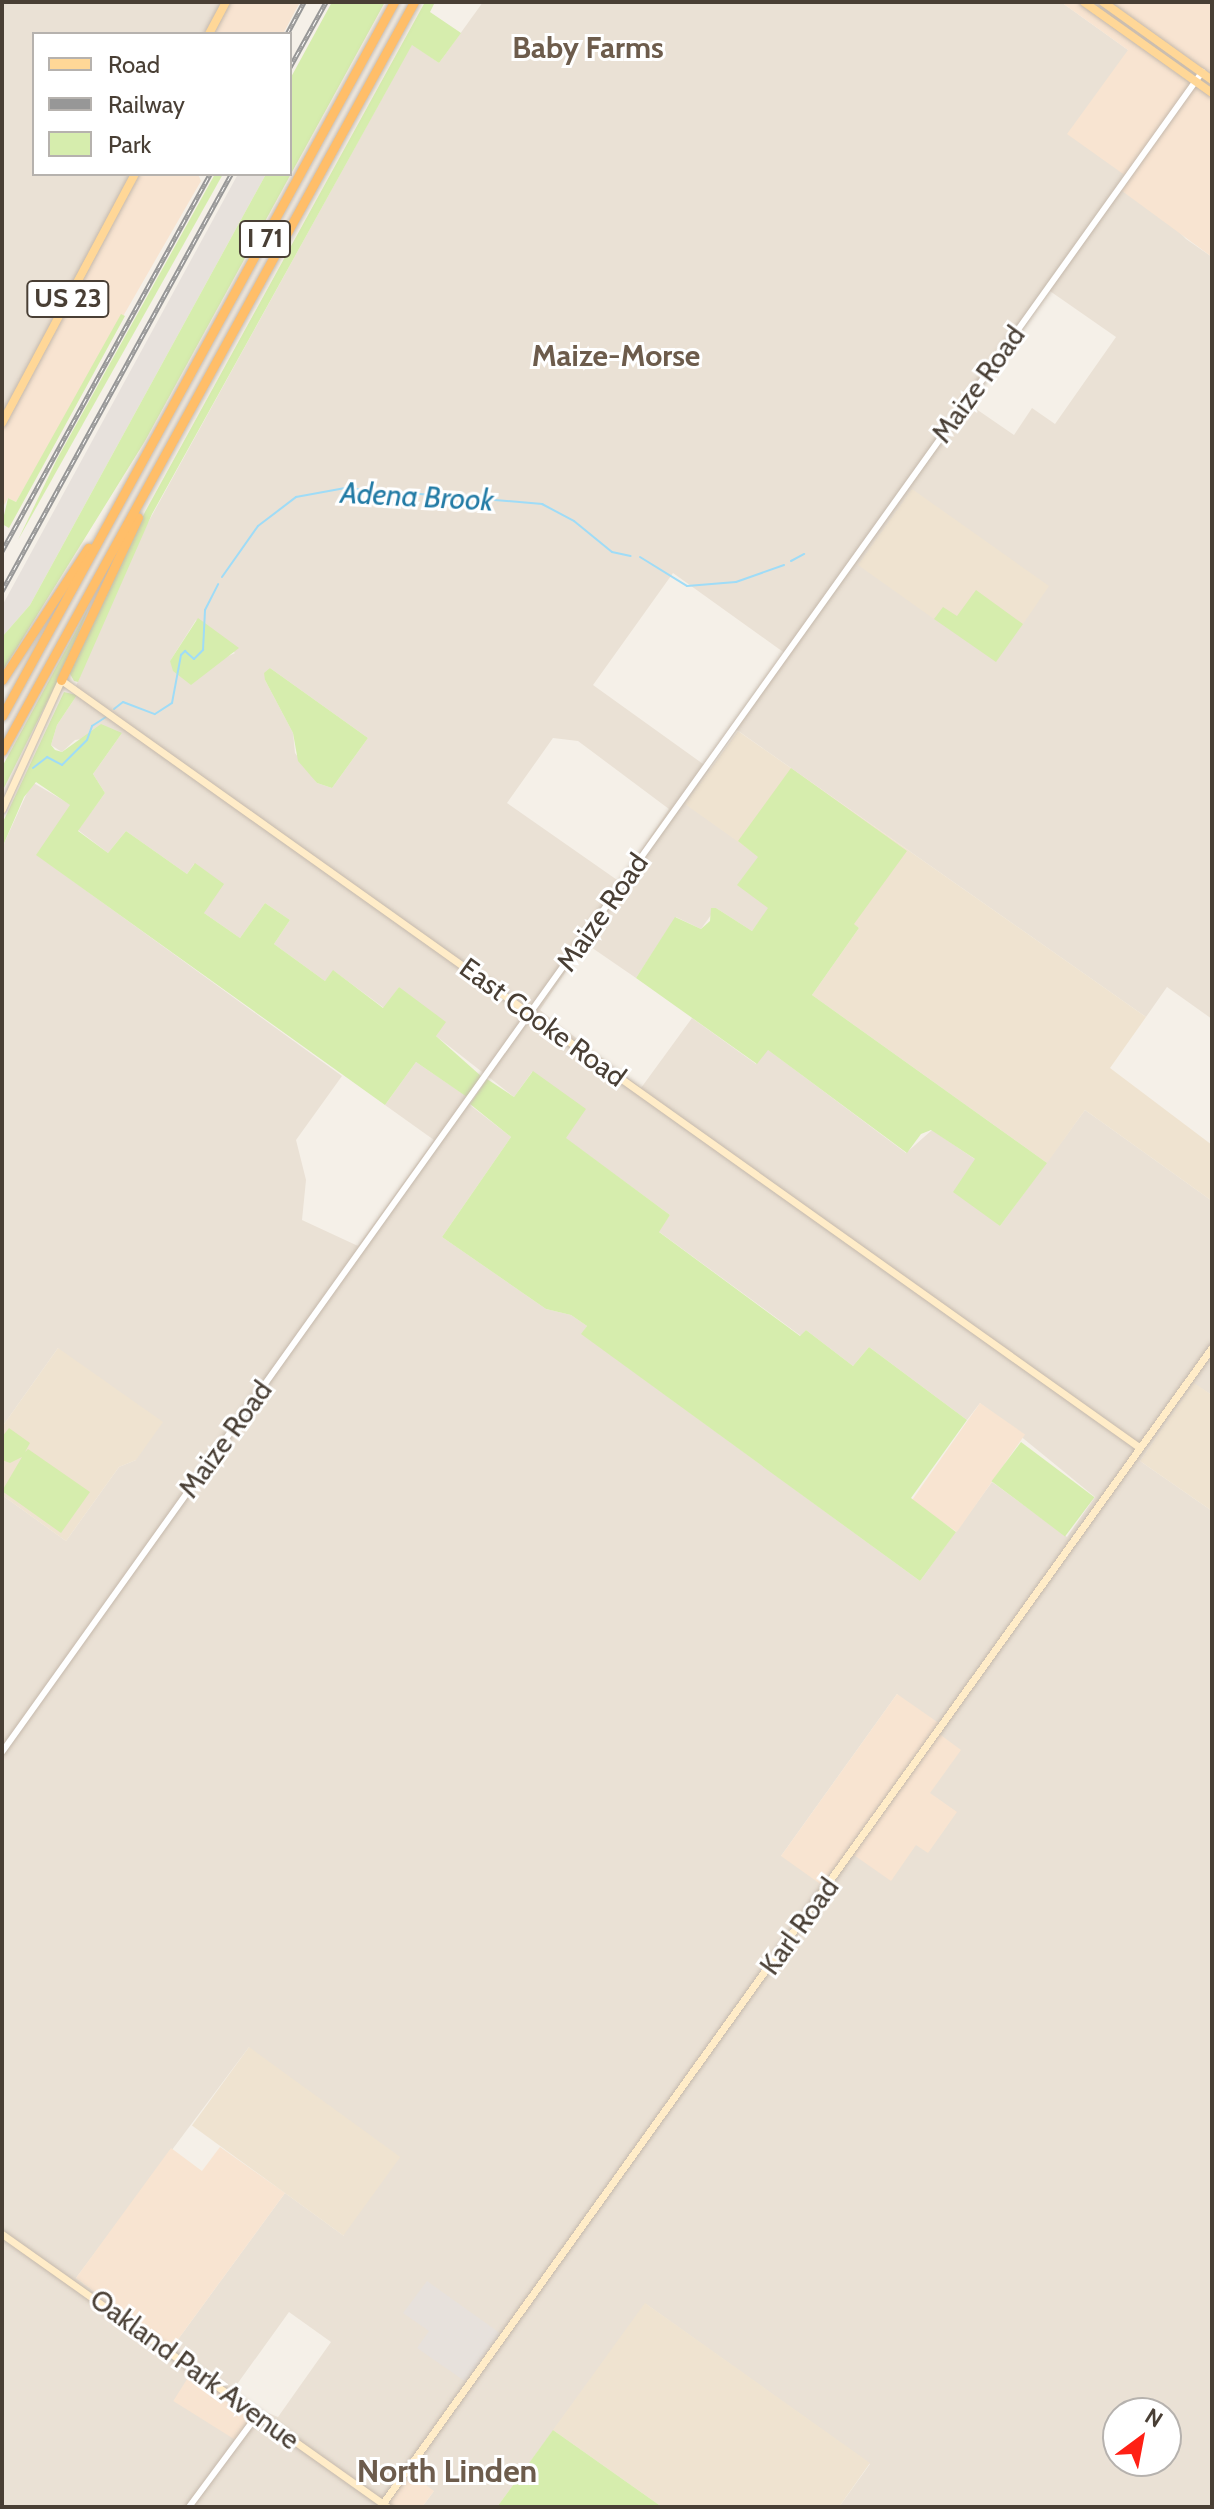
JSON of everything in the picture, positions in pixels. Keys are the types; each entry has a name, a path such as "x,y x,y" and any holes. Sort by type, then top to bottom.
{"highway":[{"name":"I 71","path":"2,716 394,2"},
{"name":"I 71","path":"2,751 414,2"},
{"path":"61,680 161,464"},
{"path":"2,680 135,475"}],"main road":[{"path":"210,32 226,2"},
{"path":"1084,2 1212,93"},
{"path":"1103,2 1212,80"},
{"name":"US 23","path":"2,423 134,176"},
{"path":"2,809 61,680"},
{"name":"East Cooke Road","path":"61,680 1140,1448"},
{"name":"Karl Road","path":"386,2505 1212,1347"},
{"name":"Oakland Park Avenue","path":"3,2232 386,2505"}],"street":[{"name":"Maize Road","path":"2,1752 1202,72"},
{"path":"189,2507 258,2414"}],"shaded area":[{"path":"2,2 226,2 210,32 32,32 32,176 134,176 2,424"},
{"path":"226,2 300,2 284,32 210,32"},
{"path":"483,2 1061,2 1128,50 1126,177 1186,239 1212,257 1212,1019 1167,987 1146,1017 734,728 786,654 673,573 593,685 710,769 686,804 759,856 769,908 752,931 716,908 701,929 676,917 636,978 585,943 540,1010 641,1088 692,1018 756,1064 767,1049 906,1153 932,1130 976,1160 1000,1226 1085,1110 1212,1201 1212,1395 1194,1384 1140,1461 1212,1511 1212,2507 839,2507 870,2464 646,2304 497,2507 422,2507 434,2491 390,2507 2,2507 2,1495 66,1541 119,1467 136,1460 58,1348 2,1427 2,848 32,782 71,805 37,855 342,1076 296,1140 306,1180 302,1220 358,1246 434,1140 385,1105 416,1062 472,1100 470,1105 511,1137 442,1237 546,1309 571,1315 587,1326 582,1334 920,1581 992,1482 1067,1537 1095,1497 980,1403 967,1420 869,1347 853,1366 806,1330 801,1336 658,1231 670,1215 565,1138 532,1072 514,1097 436,1036 399,987 384,1008 334,971 325,981 274,944 290,920 265,903 240,938 204,913 194,864 187,874 126,831 108,853 78,830 105,793 93,774 122,733 75,740 62,752 51,745 57,725 77,695 76,686 129,557 412,44 439,63","holes":["1047,289 1116,337 1055,424 1032,408 1014,435 966,402","196,620 235,653 220,660 170,661","270,668 368,738 332,788 317,783 295,753 293,733 265,680","553,738 578,741 669,809 620,882 507,803","897,1694 938,1733 929,1793 956,1812 928,1852 916,1844 781,1856","249,2047 344,2236 285,2193 171,2349 76,2278","289,2312 331,2342 278,2417 261,2410 235,2445 230,2394"]},
{"path":"1061,2 1212,2 1212,257 1118,188 1126,176 1067,134 1128,50"},
{"path":"134,176 199,176 201,181 16,502 8,498 2,509 2,424"},
{"path":"237,176 265,176 30,605 2,637 2,606"},
{"path":"912,489 1049,586 1023,624 976,591 957,617 943,607 934,619 858,565"},
{"path":"738,731 1146,1017 1110,1068 1212,1145 1212,1201 1085,1110 1047,1163 812,995 859,928 685,804"},
{"path":"58,1348 163,1422 136,1460 119,1467 66,1541 2,1495 2,1427"},
{"path":"1194,1383 1212,1395 1212,1511 1140,1461"},
{"path":"980,1403 1025,1435 957,1532 912,1500"},
{"path":"897,1694 943,1726 938,1733 961,1750 930,1793 957,1812 928,1853 916,1845 891,1881 851,1853 826,1888 781,1856"},
{"path":"249,2047 400,2157 343,2235 192,2125"},
{"path":"220,2147 285,2193 171,2349 76,2278 171,2148 202,2171"},
{"path":"427,2281 504,2336 469,2384 417,2348 429,2331 403,2313"},
{"path":"645,2303 870,2463 839,2507 662,2507 553,2430"},
{"path":"194,2368 261,2410 240,2443 173,2401"},
{"path":"407,2471 434,2491 422,2507 390,2507 384,2503"}],"green space":[{"path":"332,2 385,2 292,172 292,75"},
{"path":"425,2 435,2 430,12 461,33 439,63 412,45 152,514 78,682 74,681 69,672 145,512"},
{"path":"214,176 222,176 18,540 57,459"},
{"path":"265,176 290,176 145,441 2,672 2,637 30,605"},
{"path":"121,314 125,316 9,528 2,524 8,498 16,502"},
{"path":"976,590 1023,624 996,662 934,619 943,607 957,616"},
{"path":"90,605 65,666 2,792 2,767"},
{"path":"198,618 239,648 191,685 173,671 170,661"},
{"path":"270,668 368,738 332,788 317,783 298,761 293,733 265,680 264,673"},
{"path":"64,692 77,695 57,725 51,745 55,750 62,752 101,724 122,733 93,774 105,793 78,831 108,853 126,831 187,874 195,863 224,884 204,913 240,938 265,903 290,920 274,944 325,981 333,970 383,1008 399,987 446,1022 436,1036 481,1076 467,1097 416,1062 385,1105 36,855 70,805 36,782 24,797 2,848 2,824"},
{"path":"791,768 907,851 854,924 859,928 812,995 1047,1163 1000,1226 953,1192 975,1159 931,1130 921,1134 907,1153 768,1050 757,1064 636,978 675,917 701,929 710,921 711,908 716,908 752,931 768,908 737,885 758,857 738,841"},
{"path":"533,1071 586,1109 566,1138 670,1215 659,1232 800,1336 806,1330 853,1366 869,1347 967,1420 911,1498 956,1532 920,1581 581,1334 587,1326 571,1315 546,1309 442,1237 511,1137 470,1104 487,1079 514,1097"},
{"path":"9,1428 30,1443 25,1452 28,1449 90,1492 61,1533 2,1491 22,1457 10,1463 2,1460 2,1437"},
{"path":"1021,1442 1094,1497 1065,1537 992,1481"},
{"path":"553,2430 662,2507 497,2507"}],"waterway":[{"name":"Adena Brook","path":"222,577 258,526 296,497 345,488 542,504 574,521 612,552 631,556"},
{"name":"Adena Brook","path":"791,561 804,554"},
{"name":"Adena Brook","path":"640,557 687,586 736,582 784,565"},
{"name":"Adena Brook","path":"114,709 123,702 155,714 172,703 181,655 185,651 194,659 203,650 205,610 218,584"},
{"name":"Adena Brook","path":"33,768 47,757 62,765 87,740 92,726 106,717"}],"railway":[{"path":"288,32 304,2"},
{"path":"292,63 326,2"},
{"path":"2,551 209,176"},
{"path":"2,591 230,176"}],"district":[{"name":"Baby Farms","path":"588,48"},
{"name":"Maize-Morse","path":"616,356"},
{"name":"North Linden","path":"447,2471"}]}
